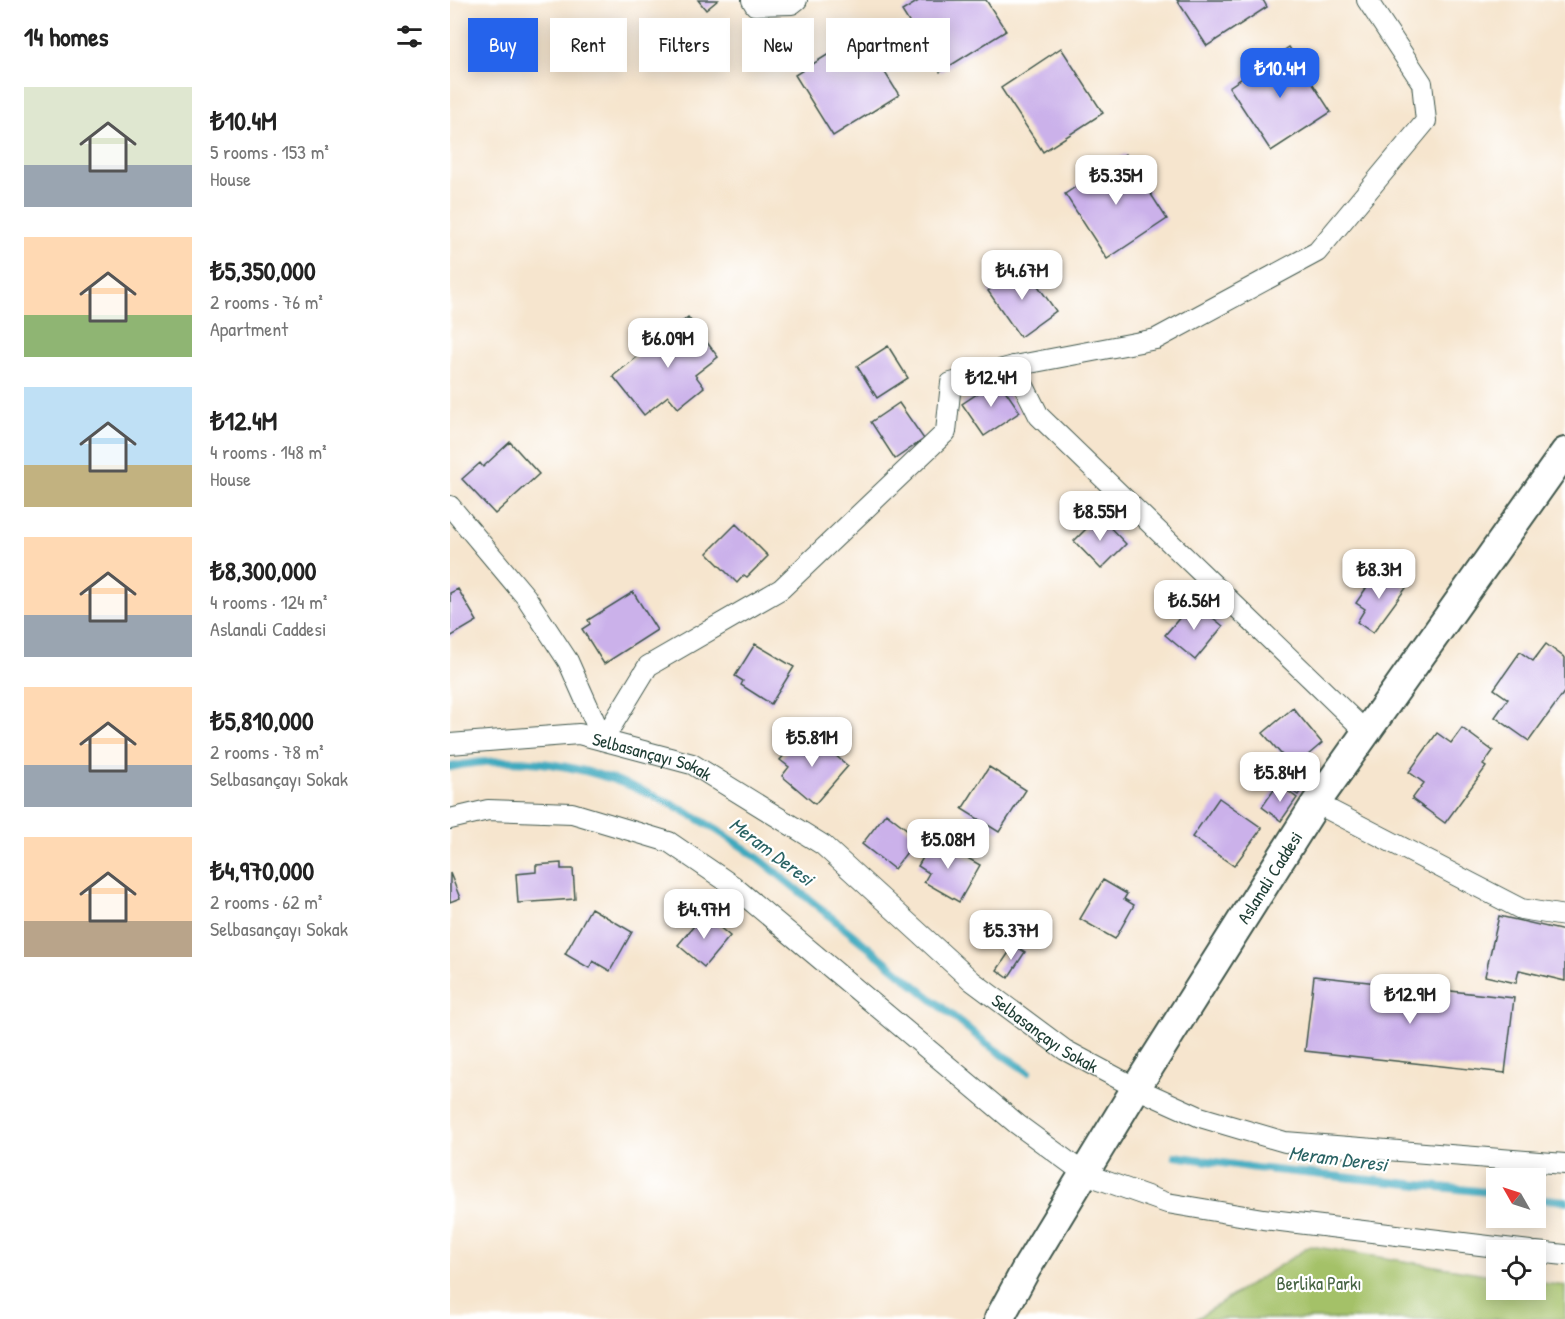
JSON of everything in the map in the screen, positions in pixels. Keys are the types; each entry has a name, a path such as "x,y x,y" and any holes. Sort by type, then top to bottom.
{"street":[{"path":"752,0 755,5 792,4 797,0"},
{"path":"603,740 648,666 781,589 946,432 951,383 1014,366 1156,339 1317,252 1426,121 1422,83 1367,0"},
{"path":"1014,366 1040,416 1365,731"},
{"name":"Aslanali Caddesi","path":"999,1319 1026,1269 1136,1088 1316,803 1365,731 1565,453"},
{"path":"450,506 526,597 568,661 603,740"},
{"name":"Selbasançayı Sokak","path":"450,744 579,734 692,764 823,845 972,981 1065,1050 1136,1088 1200,1117 1285,1142 1565,1164"},
{"path":"1316,803 1521,909 1565,916"},
{"path":"450,819 488,810 572,813 669,842 732,885 1017,1124 1085,1174 1167,1203 1263,1219 1486,1246"},
{"path":"1546,1253 1565,1255"}],"green space":[{"name":"Berlika Parkı","path":"1310,1246 1486,1274 1486,1300 1546,1300 1546,1283 1565,1286 1565,1319 1196,1319"}],"building":[{"path":"698,0 718,0 706,10"},
{"path":"920,0 986,0 1006,31 950,66 950,18 906,18 902,11"},
{"path":"1177,0 1263,0 1267,7 1207,46"},
{"path":"1289,47 1331,112 1271,151 1229,87"},
{"path":"1061,48 1103,113 1043,152 1001,88"},
{"path":"826,56 826,72 885,72 899,95 833,136 795,75 800,72 814,72 814,63"},
{"path":"1125,154 1167,219 1107,259 1065,194"},
{"path":"1023,265 1056,311 1020,337 988,291"},
{"path":"688,317 718,357 695,375 704,387 678,408 668,396 644,415 613,376"},
{"path":"888,346 908,378 877,398 857,366"},
{"path":"998,380 1020,412 984,436 962,404"},
{"path":"899,403 924,439 895,459 871,422"},
{"path":"510,442 539,474 495,514 462,479 480,463 483,467"},
{"path":"1099,516 1126,544 1101,569 1074,541"},
{"path":"736,524 768,556 747,577 744,575 737,583 707,553"},
{"path":"1379,569 1406,588 1373,633 1357,622 1365,609 1356,603"},
{"path":"458,589 477,621 450,637 450,593"},
{"path":"633,592 657,630 604,664 582,629 590,624 588,620"},
{"path":"1193,602 1223,626 1195,660 1165,635"},
{"path":"755,644 794,667 771,704 741,685 743,681 735,676"},
{"path":"1546,644 1565,658 1565,691 1529,741 1495,717 1508,699 1494,689 1520,652 1533,661"},
{"path":"1293,708 1322,743 1293,768 1263,733"},
{"path":"1462,728 1493,751 1483,765 1486,767 1445,823 1412,799 1424,783 1409,772 1437,733 1451,743"},
{"path":"801,735 810,743 815,738 848,766 815,804 782,776 789,767 780,760"},
{"path":"989,767 1026,790 999,832 962,809"},
{"path":"1292,768 1308,781 1298,795 1278,781"},
{"path":"1278,784 1297,798 1281,821 1262,807"},
{"path":"1219,798 1262,828 1234,866 1192,837"},
{"path":"886,813 918,838 894,869 862,844"},
{"path":"934,839 980,865 959,902 924,882 929,873 918,866"},
{"path":"561,863 561,869 573,869 575,899 518,903 516,874 536,872 536,865"},
{"path":"450,873 460,898 450,902"},
{"path":"1103,880 1127,894 1124,899 1134,905 1115,939 1080,919"},
{"path":"591,908 632,932 610,971 593,961 589,968 565,954"},
{"path":"704,914 730,936 704,967 678,945"},
{"path":"1499,916 1565,931 1565,981 1519,970 1516,983 1485,976"},
{"path":"1014,945 1025,952 1008,978 997,970"},
{"path":"1314,976 1514,998 1505,1073 1305,1051"}],"waterway":[{"name":"Meram Deresi","path":"450,767 492,761 534,762 575,769 615,780 692,815 762,861 987,1044 1028,1072"},
{"name":"Meram Deresi","path":"1175,1156 1256,1168 1486,1192"},
{"name":"Meram Deresi","path":"1546,1199 1565,1201"}]}
